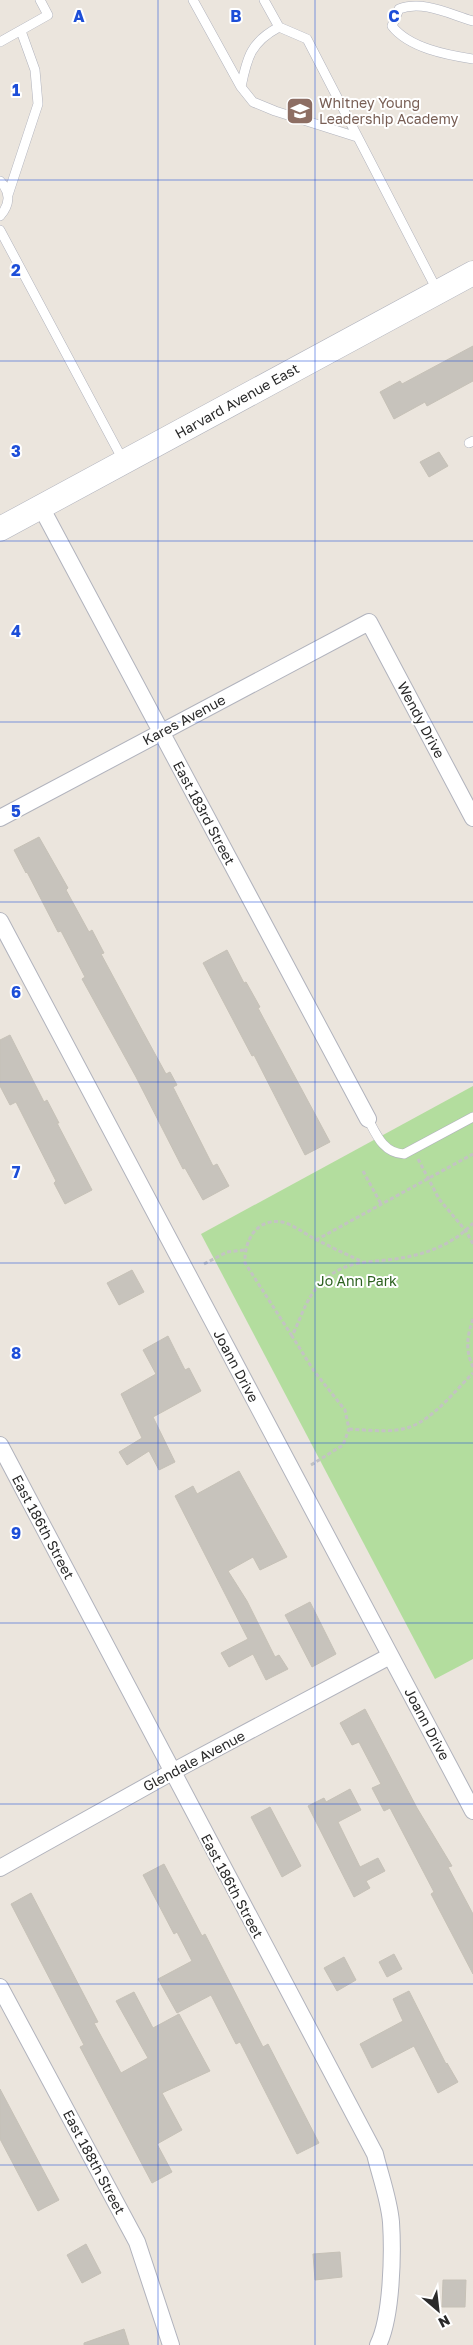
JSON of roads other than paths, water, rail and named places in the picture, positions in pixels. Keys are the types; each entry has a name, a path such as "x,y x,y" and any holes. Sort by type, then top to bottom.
{"main road":[{"name":"Harvard Avenue East","path":"0,529 473,273"}],"street":[{"name":"East 183rd Street","path":"41,507 368,1119"},
{"name":"Kares Avenue","path":"0,818 369,622"},
{"name":"Wendy Drive","path":"369,622 473,818"},
{"name":"Joann Drive","path":"0,921 473,1811"},
{"name":"East 186th Street","path":"0,1445 375,2154 391,2221 390,2284 383,2336 378,2345"},
{"name":"Glendale Avenue","path":"0,1868 172,1772 390,1656"},
{"name":"East 188th Street","path":"0,1987 136,2242 163,2316 171,2345"}],"lane":[{"path":"0,42 48,15 40,0"},
{"path":"193,0 241,87 253,102 275,111 357,136"},
{"path":"264,0 279,27 307,39 438,292"},
{"path":"473,21 423,6 411,5 399,10 392,26 399,34 414,43 473,60"},
{"path":"241,87 246,62 255,44 264,35 279,27"},
{"path":"0,216 6,210 8,195 38,104 35,70 21,30"},
{"path":"0,181 6,188 8,195"},
{"path":"0,230 124,462"},
{"path":"368,1119 383,1145 390,1151 404,1154 473,1117"}],"place":[{"name":"Whitney Young Leadership Academy","path":"300,111"}],"park label":[{"name":"Jo Ann Park","path":"357,1281"}]}
